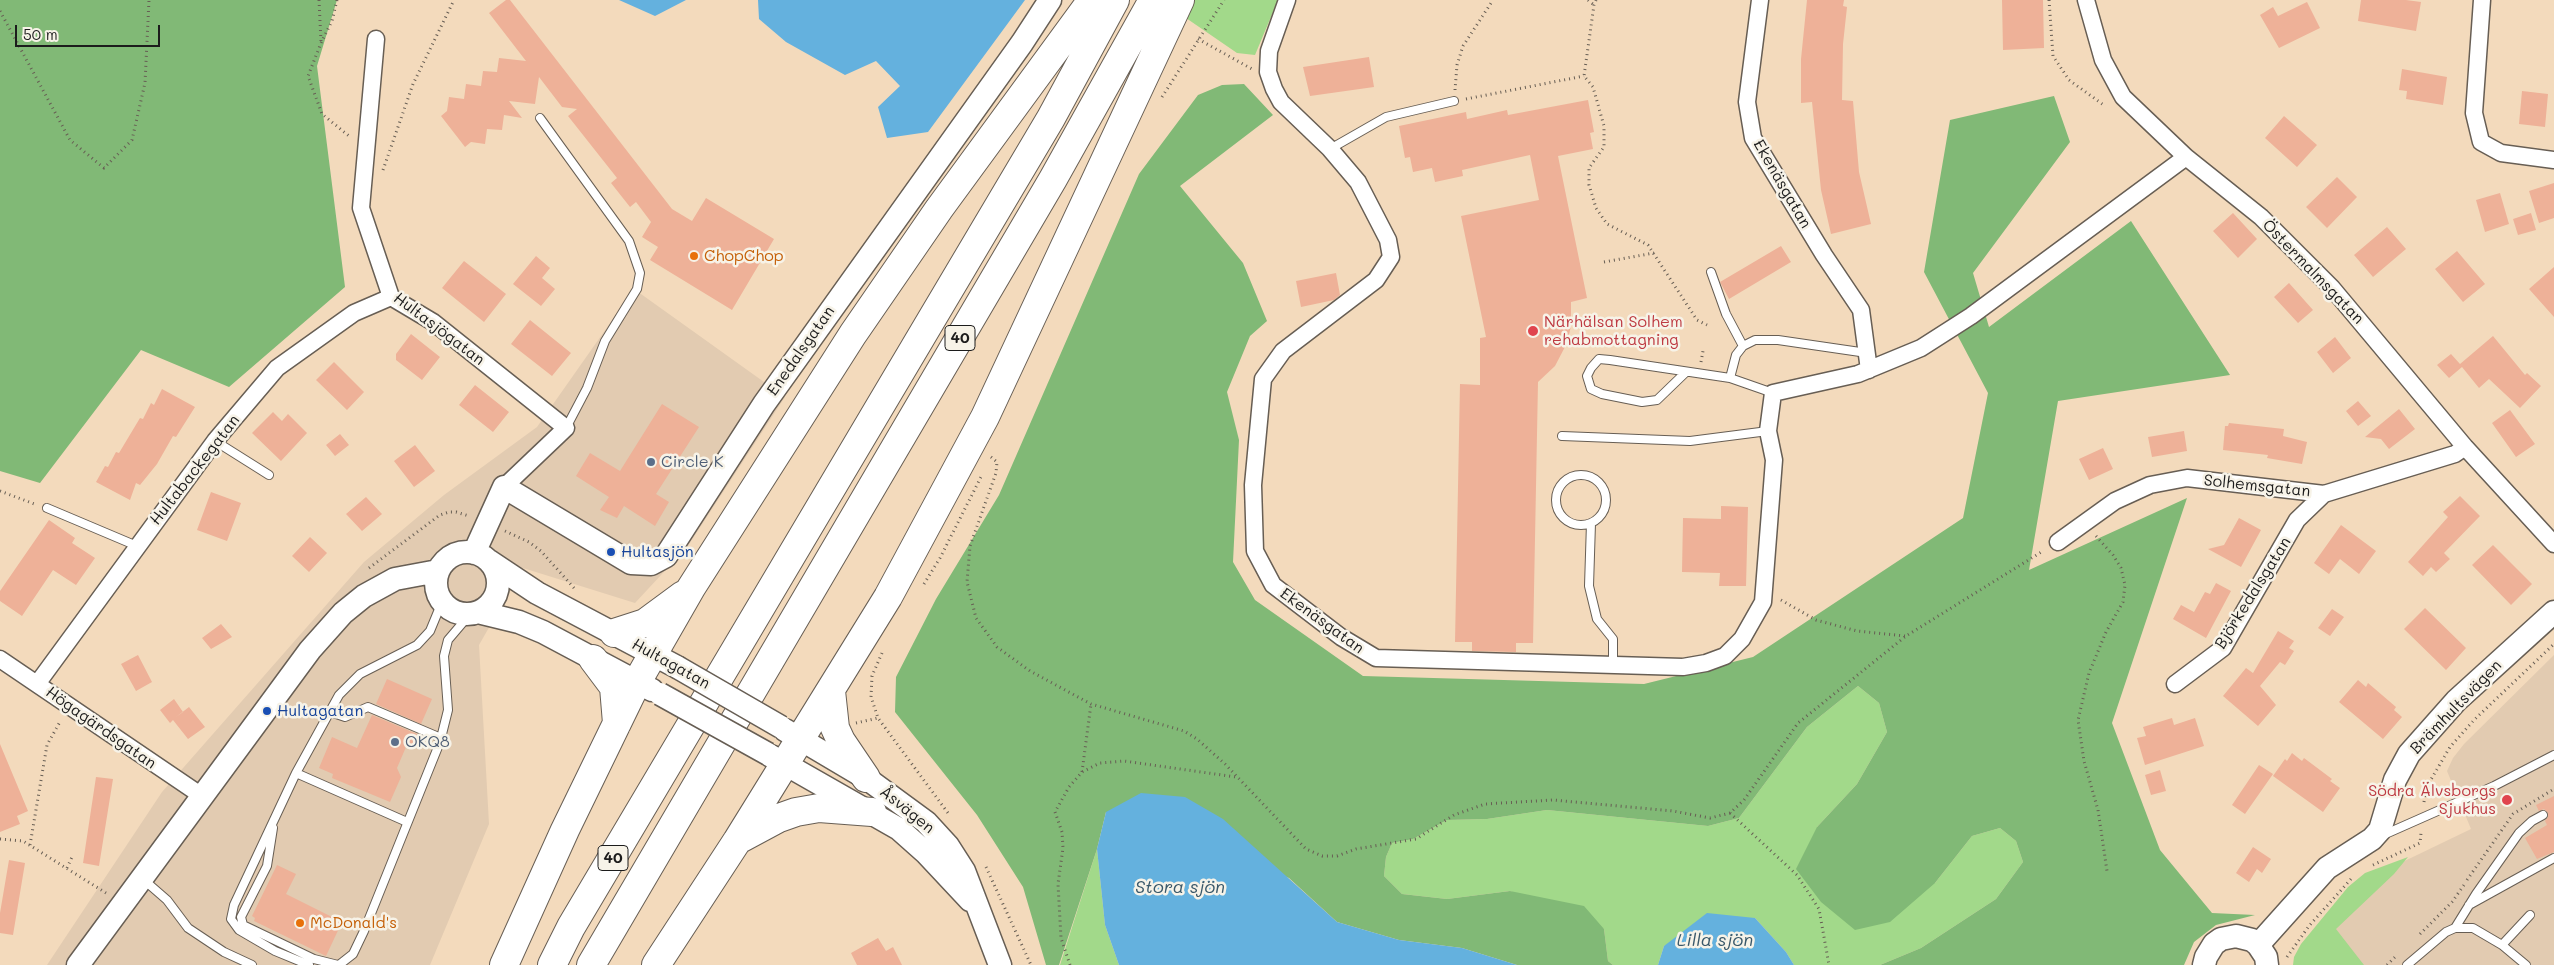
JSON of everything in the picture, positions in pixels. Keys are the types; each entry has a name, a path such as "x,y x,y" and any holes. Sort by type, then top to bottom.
{"highway":[{"path":"504,965 617,723 648,688 665,660 691,588 853,334 944,201 1092,0"},
{"name":"40","path":"552,965 571,927 1051,118 1115,0"},
{"name":"40","path":"591,965 1048,187 1153,0"},
{"path":"656,965 737,841 776,759 791,733 831,692 888,597 984,417 1180,0"},
{"path":"614,633 645,623 668,608 691,588"},
{"path":"594,660 614,687 617,723"},
{"path":"831,692 835,728 841,741 866,778"},
{"path":"737,841 779,818 796,812 819,808 872,812"}],"street":[{"name":"Enedalsgatan","path":"504,487 631,563 651,564 666,556 769,397 1022,43 1050,0"},
{"path":"1269,69 1269,51 1287,0"},
{"name":"Ekenäsgatan","path":"1760,0 1747,102 1754,138 1820,247 1861,310 1869,370"},
{"name":"Östermalmsgatan","path":"2086,0 2103,60 2123,97 2186,157 2261,217 2332,288 2465,446 2554,544"},
{"path":"2482,0 2474,113 2481,142 2501,154 2554,160"},
{"name":"Hultasjögatan","path":"376,40 361,208 392,297 433,322 566,428"},
{"name":"Ekenäsgatan","path":"1269,69 1274,89 1281,102 1330,149 1358,182 1388,240 1391,257 1376,280 1283,351 1263,379 1253,485 1255,551 1273,585 1341,636 1376,658 1683,667 1706,663 1725,656 1742,639 1754,622 1763,602 1774,460 1768,431 1773,393"},
{"path":"1773,393 1869,370 1921,348 1971,316 2186,157"},
{"name":"Hultabackegatan","path":"37,684 136,546 215,441 278,368 354,313 392,297"},
{"path":"481,557 487,523 504,487 566,428"},
{"name":"Solhemsgatan","path":"2058,542 2115,501 2150,485 2186,478 2324,494 2455,454 2465,446"},
{"name":"Björkedalsgatan","path":"2175,684 2223,648 2298,520 2324,494"},
{"path":"442,602 437,592 438,571 451,556 461,552 481,557 496,574 497,589 494,599 474,612"},
{"name":"Hultagatan","path":"481,557 537,593 665,660 791,733"},
{"path":"78,965 310,650 343,613 364,596 395,579 438,571"},
{"name":"Hultagatan","path":"442,602 455,612 474,612 519,622 543,632 776,759"},
{"name":"Brämhultsvägen","path":"2258,945 2327,868 2372,839 2380,830 2395,780 2409,754 2456,701 2554,612"},
{"name":"Högagärdsgatan","path":"0,659 202,796"},
{"name":"Åsvägen","path":"791,733 866,778 901,802 926,822 948,846 964,871 1000,965"},
{"name":"Åsvägen","path":"776,759 899,829 926,853 980,912"},
{"path":"2204,965 2209,950 2221,939 2236,936 2252,940 2258,945 2266,957 2267,965"}],"lane":[{"path":"1330,149 1386,117 1454,101"},
{"path":"540,118 629,241 640,273 638,289 605,341 587,388 566,428"},
{"path":"1711,272 1726,314 1743,346"},
{"path":"1730,378 1736,355 1743,346 1755,340 1778,340 1867,353"},
{"path":"1686,373 1657,400 1642,402 1602,394 1591,389 1587,376 1599,359 1730,378 1773,393"},
{"path":"1562,436 1690,441 1768,431"},
{"path":"215,441 269,475"},
{"path":"1591,523 1575,525 1568,522 1557,510 1556,502 1560,486 1572,477 1589,476 1602,487 1605,495 1603,512 1591,523 1590,586 1597,619 1613,639 1613,666"},
{"path":"47,508 136,546"},
{"path":"309,965 275,951 238,930 231,918 234,905 296,774 339,695 360,674 418,644 430,631 442,602"},
{"path":"273,821 267,866 241,917 243,925 314,960 339,965 353,954 364,931 441,738 448,710 444,656 448,640 474,612"},
{"path":"330,712 344,717 368,707 441,738"},
{"path":"2372,839 2395,831 2494,786 2554,755"},
{"path":"296,774 407,822"},
{"path":"2455,928 2519,834 2532,821 2543,815"},
{"path":"2469,906 2554,858"},
{"path":"141,877 167,900 188,928 224,952 252,965"},
{"path":"2502,944 2530,916"},
{"path":"2407,965 2434,939 2455,928 2473,928 2502,944 2521,964"}],"path":[{"path":"0,11 70,140 104,168 132,140 145,83 149,0"},
{"path":"319,0 321,42"},
{"path":"337,0 332,21 321,42 308,76 322,114 353,138 366,145"},
{"path":"382,174 413,84 454,0"},
{"path":"1493,0 1463,46 1457,65 1454,101 1584,76"},
{"path":"1588,0 1594,5"},
{"path":"1596,0 1584,76 1593,87 1604,126 1604,147 1589,168 1589,185 1596,208 1607,224 1648,245 1698,320 1707,325"},
{"path":"2049,0 2053,56 2069,80 2106,106"},
{"path":"1198,39 1251,69 1269,69"},
{"path":"1604,262 1655,253"},
{"path":"991,457 997,462 996,473 970,546 967,582 976,618 998,647 1030,671 1092,704 1184,731 1196,739 1237,777 1306,849 1322,856 1337,856 1356,848 1416,839 1454,815 1485,804 1553,800 1673,811 1710,818 1730,813 1744,800 1798,723 1906,636 2058,542"},
{"path":"0,491 47,508"},
{"path":"2085,522 2121,568 2125,584 2123,602 2106,632 2089,673 2078,720 2084,761 2098,810 2106,871"},
{"path":"487,523 529,542 541,551 578,593"},
{"path":"1765,591 1816,620 1856,631 1906,636"},
{"path":"1082,772 1092,704"},
{"path":"30,845 47,745 69,707"},
{"path":"1070,965 1061,938 1058,884 1063,848 1062,832 1055,812 1069,787 1082,772 1100,763 1124,761 1237,777"},
{"path":"2418,936 2452,902 2513,814 2554,789"},
{"path":"1730,813 1797,875 1819,909 1829,965"},
{"path":"0,839 23,841 106,893"},
{"path":"67,868 72,857"},
{"path":"2387,965 2399,953"}],"shaded area":[{"path":"634,289 785,397 688,546 635,603 523,568 479,645 489,824 430,965 47,965 162,792 364,562 444,495 537,427"},
{"name":"Södra Älvsborgs Sjukhus","path":"2554,655 2554,965 2308,965 2316,935 2388,869 2471,829 2447,771 2453,758 2464,744"}],"green space":[{"path":"0,0 337,0 317,66 345,287 229,387 141,350 40,483 0,471"},
{"path":"1195,0 1278,0 1255,55 1237,53 1186,18"},
{"path":"1244,84 1273,115 1180,186 1243,263 1267,321 1250,336 1227,392 1239,440 1233,562 1255,600 1363,676 1644,684 1753,657 1963,518 1988,393 1924,272 1950,120 2054,96 2070,142 1973,273 1989,327 2131,221 2230,375 2058,401 2029,570 2187,498 2112,723 2160,850 2212,913 2255,915 2216,925 2194,942 2184,965 1880,965 1921,948 1996,899 2023,862 2016,841 2000,828 1972,836 1935,883 1890,922 1855,930 1821,902 1796,869 1817,827 1857,784 1887,732 1879,703 1858,686 1807,727 1739,818 1708,826 1547,810 1487,819 1447,820 1413,839 1392,843 1386,857 1384,876 1402,894 1447,899 1510,891 1584,906 1604,929 1608,961 1613,965 1517,965 1462,948 1399,940 1337,922 1289,878 1106,812 1097,849 1059,965 1046,965 1023,887 977,815 895,712 896,677 936,599 999,495 1139,174 1198,95 1222,85"},
{"path":"1858,686 1879,703 1887,732 1857,784 1817,827 1935,883 1972,836 2000,828 2016,841 2023,862 1996,899 1921,948 1880,965 1794,965 1786,952 1755,918 1664,946 1658,965 1613,965 1608,961 1604,929 1510,891 1447,899 1402,894 1384,876 1386,857 1392,843 1413,839 1447,820 1487,819 1547,810 1708,826 1739,818 1807,727"},
{"path":"1097,849 1105,925 1119,965 1060,965"},
{"path":"2408,857 2394,874 2336,929 2364,965 2293,965 2294,957 2301,944 2348,887 2365,873"}],"water":[{"path":"619,0 686,0 655,16"},
{"path":"758,0 1025,0 928,132 887,138 878,107 900,86 876,61 845,75 786,42 759,19"},
{"name":"Stora sjön","path":"1141,793 1185,797 1223,819 1337,922 1399,940 1462,948 1517,965 1119,965 1105,925 1097,849 1106,812"},
{"name":"Lilla sjön","path":"1707,913 1755,918 1786,952 1794,965 1658,965 1664,946"}],"building":[{"path":"506,0 510,0 672,209 692,221 706,198 774,239 732,310 650,260 658,247 642,237 651,222 636,202 630,207 611,183 617,178 568,116 577,109 562,107 539,77 535,104 509,101 522,118 504,115 502,130 487,129 485,144 471,142 465,147 441,116 447,111 449,97 464,99 466,84 481,86 483,71 497,72 499,58 526,61 489,13"},
{"path":"1807,0 1844,0 1843,6 1847,7 1843,44 1842,100 1853,101 1859,172 1871,224 1831,234 1821,190 1812,102 1801,103 1801,59"},
{"path":"2002,0 2043,0 2044,48 2003,50"},
{"path":"2361,0 2421,2 2416,31 2358,21"},
{"path":"2307,2 2320,28 2279,48 2260,15 2273,7 2278,16"},
{"path":"1369,57 1374,87 1310,96 1303,67"},
{"path":"2402,69 2447,77 2443,105 2406,99 2407,91 2399,90"},
{"path":"2522,91 2548,94 2545,127 2519,124"},
{"path":"1588,100 1594,132 1590,133 1593,149 1558,156 1587,298 1571,302 1571,326 1567,343 1555,366 1538,382 1533,643 1516,643 1516,652 1472,651 1472,642 1455,642 1460,384 1480,385 1480,338 1486,337 1461,216 1539,200 1530,155 1462,170 1463,176 1435,182 1432,168 1413,172 1410,157 1405,158 1399,126 1466,112 1467,119 1507,110 1508,115"},
{"path":"2284,116 2317,145 2297,167 2265,138"},
{"path":"2337,177 2357,197 2327,228 2306,207"},
{"path":"2554,183 2554,218 2539,223 2529,191"},
{"path":"2500,193 2509,224 2485,232 2476,200"},
{"path":"2233,213 2257,239 2238,258 2213,231"},
{"path":"2531,213 2536,230 2518,235 2513,219"},
{"path":"2387,227 2406,249 2373,277 2354,255"},
{"path":"1781,246 1791,262 1729,299 1720,282"},
{"path":"2457,251 2485,284 2463,302 2435,269"},
{"path":"536,256 550,268 542,278 555,289 541,306 513,284"},
{"path":"464,261 506,294 484,322 442,288"},
{"path":"2554,267 2554,317 2529,289"},
{"path":"1336,273 1340,295 1334,300 1301,307 1296,281"},
{"path":"2289,283 2313,310 2298,323 2274,297"},
{"path":"530,320 571,353 552,376 511,344"},
{"path":"411,334 440,357 422,380 396,360 396,354"},
{"path":"2493,336 2525,375 2527,373 2541,386 2520,408 2489,379 2479,388 2462,367 2449,378 2437,365 2451,354 2460,364"},
{"path":"2335,337 2351,358 2333,373 2317,352"},
{"path":"334,362 364,392 347,410 316,380"},
{"path":"475,385 509,412 493,432 459,405"},
{"path":"162,389 195,407 176,437 173,436 157,464 140,485 136,483 130,500 96,482 105,466 108,467 116,452 119,453 140,418 143,419 151,403 154,405"},
{"path":"2358,401 2371,416 2358,426 2346,411"},
{"name":"Circle K","path":"662,404 699,427 656,494 669,502 655,526 624,506 617,518 600,510 609,497 576,476 590,453 620,471"},
{"path":"2399,409 2415,429 2389,449 2381,439 2365,437"},
{"path":"2510,410 2535,444 2516,457 2492,423"},
{"path":"273,412 282,421 288,414 307,433 281,461 252,433"},
{"path":"2229,423 2284,429 2283,436 2307,442 2302,464 2267,458 2268,455 2223,450 2225,426 2228,426"},
{"path":"2184,431 2187,451 2152,457 2148,437"},
{"path":"340,434 349,445 335,456 326,445"},
{"path":"415,445 435,471 414,487 394,461"},
{"path":"2103,448 2113,469 2089,480 2079,459"},
{"path":"211,492 241,503 227,541 197,530"},
{"path":"2460,496 2480,516 2444,553 2450,559 2436,572 2431,567 2423,576 2408,562 2448,517 2443,512"},
{"path":"366,497 382,514 362,531 346,514"},
{"path":"1721,506 1748,507 1746,586 1719,586 1720,573 1682,572 1683,518 1721,519"},
{"path":"2239,518 2261,530 2241,567 2208,549 2224,545"},
{"path":"49,520 75,538 72,543 95,558 76,585 53,570 22,616 0,601 0,591"},
{"path":"2341,525 2376,551 2359,574 2340,559 2329,574 2314,563"},
{"path":"310,537 327,553 309,572 292,556"},
{"path":"2493,545 2532,584 2511,605 2472,565"},
{"path":"2216,583 2231,591 2206,638 2173,619 2181,605 2194,612 2205,592 2210,594"},
{"path":"2425,608 2466,648 2446,670 2404,629"},
{"path":"2332,609 2344,617 2330,636 2318,628"},
{"path":"221,624 232,637 211,649 202,638"},
{"path":"2278,631 2294,641 2289,648 2294,651 2285,665 2280,662 2260,686 2276,705 2258,726 2223,696 2246,668 2253,673"},
{"path":"138,655 152,682 136,691 121,664"},
{"path":"387,679 432,699 421,724 376,704"},
{"path":"2358,680 2366,687 2368,683 2396,707 2394,710 2402,717 2383,739 2339,702"},
{"path":"174,699 183,712 189,707 205,727 188,739 173,720 170,723 160,710"},
{"path":"372,715 417,734 410,749 406,747 397,768 401,777 390,802 332,778 333,774 319,768 332,737 357,748"},
{"path":"2172,718 2174,725 2195,718 2204,746 2145,765 2137,738 2146,736 2143,727"},
{"path":"0,744 28,811 17,816 20,824 0,832"},
{"path":"2292,753 2302,761 2304,758 2332,779 2330,781 2340,788 2323,812 2273,776 2285,759 2287,761"},
{"path":"2259,765 2273,774 2245,814 2232,805"},
{"path":"2160,770 2166,791 2151,795 2145,775"},
{"path":"96,777 113,779 99,866 83,863"},
{"path":"2554,796 2554,852 2537,859 2525,838 2547,825 2545,821 2548,813 2544,809 2539,811 2536,805"},
{"path":"2253,847 2271,859 2262,873 2257,869 2249,882 2236,873"},
{"path":"9,860 25,863 13,935 0,933 0,913"},
{"path":"277,865 296,874 286,894 342,922 326,956 254,921 255,918 252,916"},
{"path":"878,938 886,951 893,947 902,965 857,965 851,953"}],"place":[{"name":"ChopChop","path":"694,256"},
{"name":"Närhälsan Solhem rehabmottagning","path":"1533,331"},
{"name":"Circle K","path":"651,462"},
{"name":"Hultasjön","path":"611,552"},
{"name":"Hultagatan","path":"267,711"},
{"name":"OKQ8","path":"395,742"},
{"name":"Södra Älvsborgs Sjukhus","path":"2507,800"},
{"name":"McDonald's","path":"300,923"}]}
